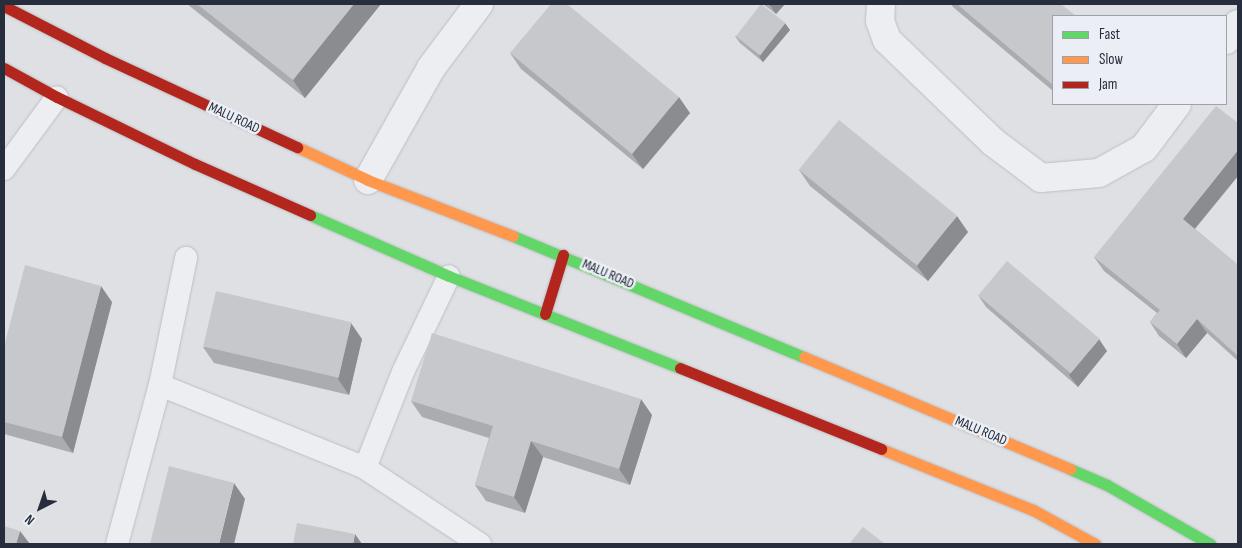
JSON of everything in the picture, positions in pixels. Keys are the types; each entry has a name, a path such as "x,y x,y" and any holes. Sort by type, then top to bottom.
{"main road":[{"name":"MALU ROAD","path":"4,6 105,58 368,180 563,255 1107,485 1210,544"},
{"path":"4,68 57,97 195,164 449,276 1033,510 1095,544"},
{"path":"545,314 563,255"}],"street":[{"path":"368,180 431,68 479,4"},
{"path":"881,4 880,21 887,40 993,142 1041,178 1099,173 1144,148 1176,105"},
{"path":"1227,39 1238,24"}],"lane":[{"path":"4,169 57,97"},
{"path":"118,544 160,385 186,258"},
{"path":"366,468 403,372 449,276"},
{"path":"160,385 366,468 480,544"}],"building":[{"path":"197,4 354,4 293,80"},
{"path":"551,4 567,4 679,97 632,154 510,53"},
{"path":"761,4 785,23 760,55 736,36"},
{"path":"957,4 1061,4 1075,15 1052,15 1052,84"},
{"path":"1216,106 1238,123 1238,150 1183,219 1238,265 1238,356 1197,319 1177,344 1150,322 1160,310 1094,257"},
{"path":"839,120 957,216 917,265 799,170"},
{"path":"1007,261 1100,339 1071,373 978,295"},
{"path":"25,265 101,286 62,437 4,422 4,347"},
{"path":"216,291 351,322 339,378 203,347"},
{"path":"432,333 641,399 619,469 531,441 514,497 475,485 493,426 411,401"},
{"path":"169,466 234,483 219,544 150,544"},
{"path":"297,523 355,534 353,544 293,544"},
{"path":"4,526 20,531 16,544 4,544"},
{"path":"863,527 885,544 849,544"}],"traffic: fast":[{"path":"310,215 449,276 680,368"},
{"path":"513,236 804,357"},
{"path":"1070,469 1107,485 1210,544"}],"traffic: slow":[{"path":"297,147 368,180 513,236"},
{"path":"804,357 1070,469"},
{"path":"881,449 1033,510 1095,544"}],"traffic: jam":[{"path":"4,6 105,58 297,147"},
{"path":"4,68 57,97 195,164 310,215"},
{"path":"545,314 563,255"},
{"path":"680,368 881,449"}]}
